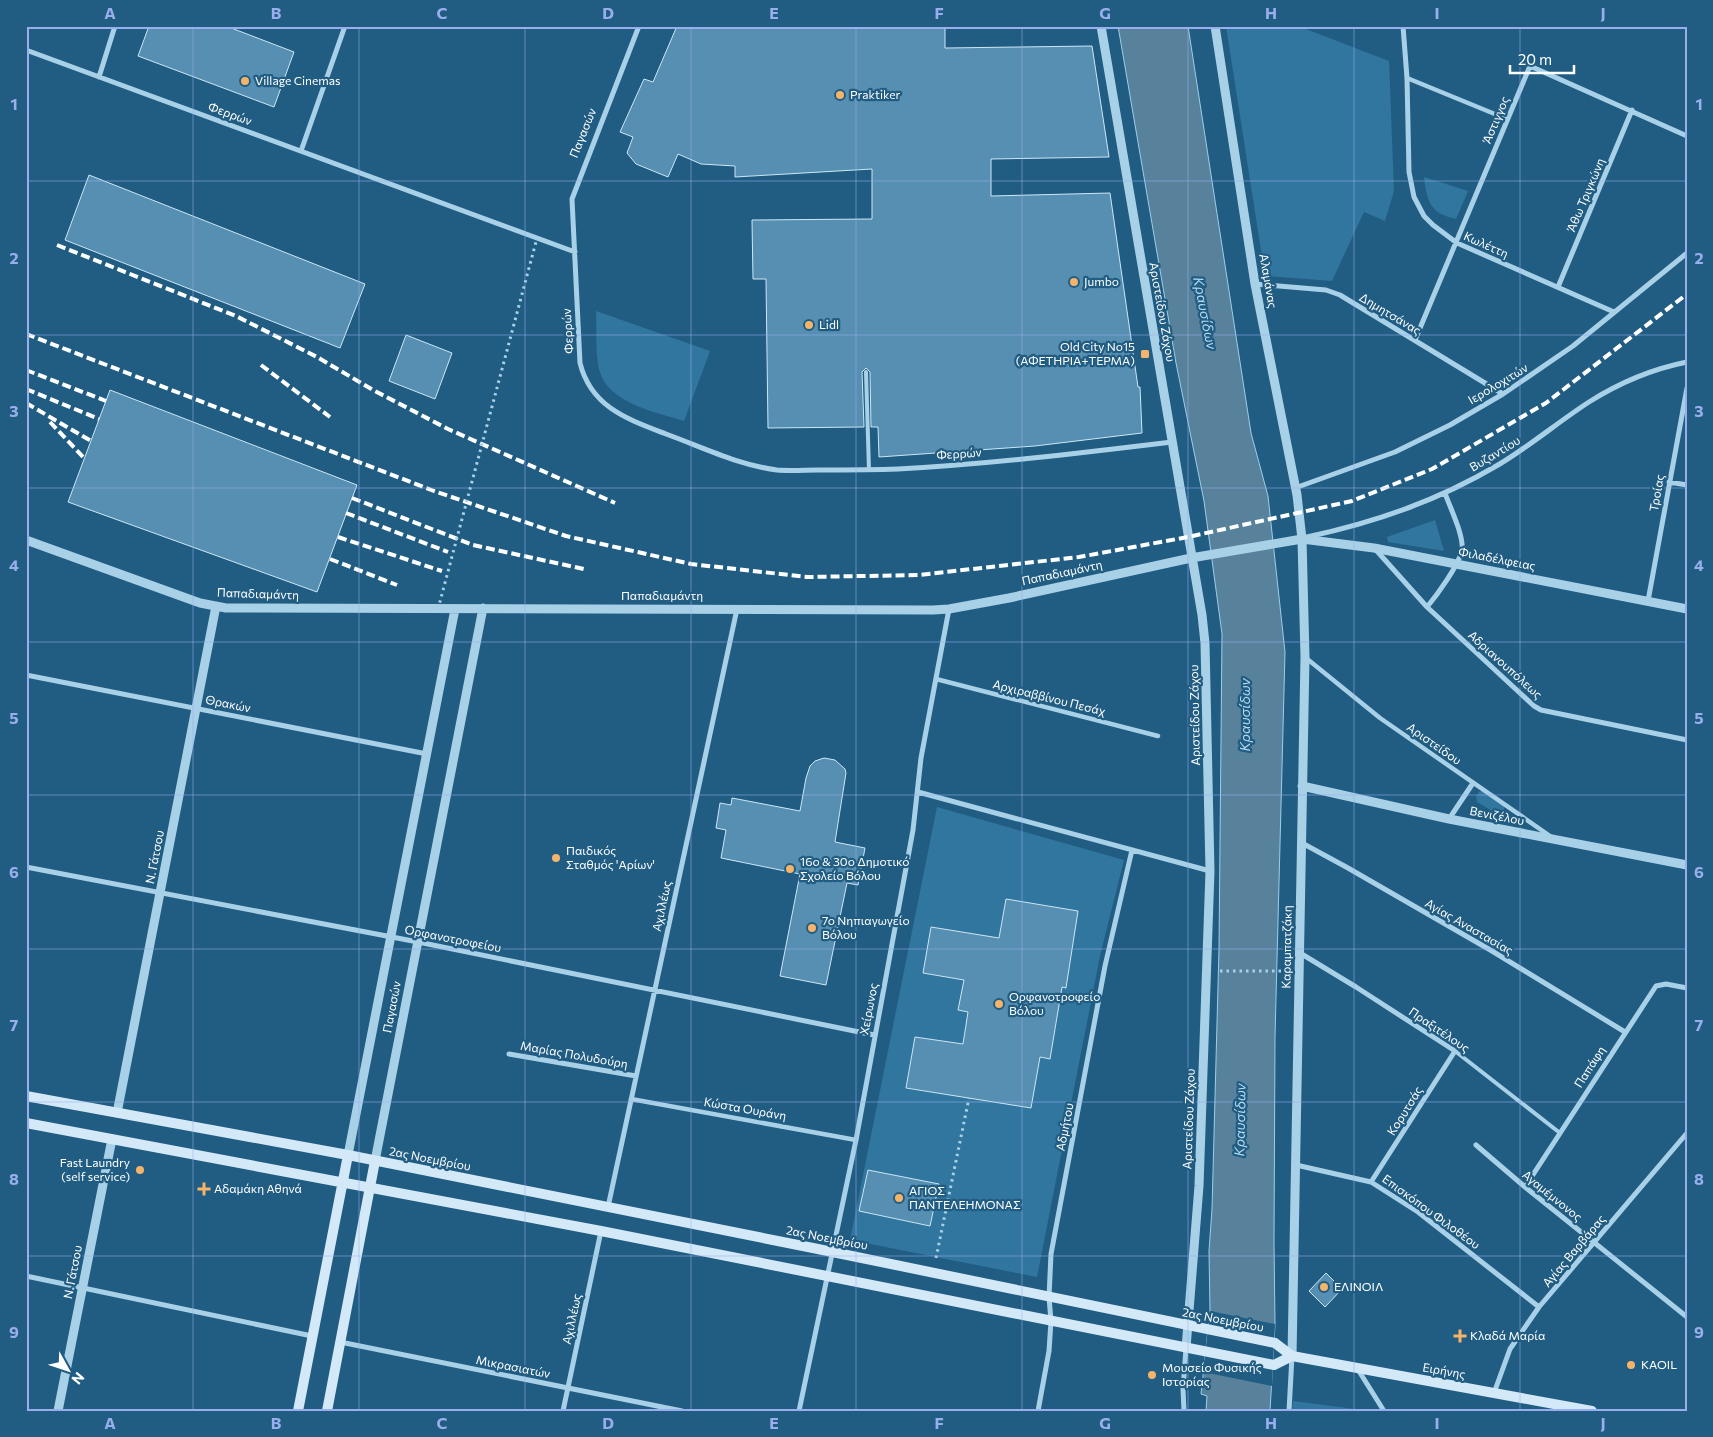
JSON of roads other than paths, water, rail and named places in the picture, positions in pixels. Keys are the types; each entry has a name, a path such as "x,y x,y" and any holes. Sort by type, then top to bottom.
{"main road":[{"name":"2ας Νοεμβρίου","path":"26,1096 348,1155 833,1252 1275,1343 1292,1356"},
{"path":"26,1123 601,1231 1274,1365 1292,1356"},
{"name":"Παγασών","path":"298,1411 348,1155"},
{"name":"Παγασών","path":"327,1411 375,1161"},
{"name":"Ειρήνης","path":"1292,1356 1592,1411"}],"street":[{"path":"99,77 115,26"},
{"path":"301,151 345,26"},
{"name":"Παγασών","path":"575,252 572,199 639,26"},
{"name":"Αριστείδου Ζάχου","path":"1101,26 1202,615 1205,643 1210,871 1199,1186 1183,1388 1184,1411"},
{"name":"Αλαμάνας","path":"1215,26 1255,284 1297,495 1302,538"},
{"name":"Κωλέττη","path":"1403,26 1407,78 1409,172 1414,197 1420,210 1428,220 1457,243 1614,312"},
{"name":"Φερρών","path":"26,50 575,252 580,363 592,391 611,410 650,428 754,466 778,470 869,470 1021,460 1172,442"},
{"name":"Άστιγγος","path":"1415,340 1530,66 1687,136"},
{"path":"1407,78 1507,119"},
{"name":"Άθω Τριγκώνη","path":"1558,287 1632,110"},
{"name":"Ιερολοχιτών","path":"1295,488 1395,452 1450,425 1503,394 1573,346 1687,253"},
{"name":"Δημητσάνας","path":"1255,284 1326,290 1340,295 1503,394"},
{"name":"Βυζαντίου","path":"1302,538 1356,526 1445,493 1516,454 1589,402 1615,387 1655,370 1687,362"},
{"name":"Τροίας","path":"1648,601 1687,388"},
{"path":"1669,482 1687,485"},
{"path":"1427,607 1444,586 1462,552 1462,544 1445,493"},
{"name":"Παπαδιαμάντη","path":"26,540 216,606 241,608 912,611 949,609 1009,598 1191,558 1302,538"},
{"name":"Φιλαδέλφειας","path":"1302,538 1374,548 1687,609"},
{"name":"Καραμπατζάκη","path":"1292,1356 1305,657 1302,538"},
{"name":"Αδριανουπόλεως","path":"1374,548 1427,607 1524,698 1541,710 1687,740"},
{"name":"Ν. Γάτσου","path":"117,1113 216,606"},
{"name":"Παγασών","path":"375,1161 483,608"},
{"name":"Παγασών","path":"348,1155 455,609"},
{"name":"Αχιλλέως","path":"608,1207 737,609"},
{"name":"Χείρωνος","path":"799,1411 856,1140 874,1035 914,830 921,758 949,609"},
{"name":"Αριστείδου","path":"1305,657 1380,718 1558,841"},
{"name":"Θρακών","path":"26,675 427,754"},
{"name":"Αρχιραββίνου Πεσάχ","path":"936,679 1158,736"},
{"path":"1449,819 1473,783"},
{"name":"Βενιζέλου","path":"1302,786 1449,819 1687,865"},
{"path":"918,792 1210,871"},
{"name":"Αγίας Αναστασίας","path":"1302,843 1492,951 1625,1032"},
{"name":"Αδμήτου","path":"1038,1411 1049,1351 1051,1254 1105,966 1132,850"},
{"name":"Ορφανοτροφείου","path":"26,867 418,942 874,1035"},
{"name":"Πραξιτέλους","path":"1300,954 1356,987 1455,1051"},
{"name":"Παπάφη","path":"1525,1187 1656,986 1666,984 1687,988"},
{"name":"Κορυτσάς","path":"1371,1182 1455,1051"},
{"name":"Μαρίας Πολυδούρη","path":"509,1054 636,1076"},
{"name":"Κώστα Ουράνη","path":"631,1099 856,1140"},
{"name":"Αγίας Βαρβάρας","path":"1494,1393 1510,1349 1539,1307 1687,1133"},
{"name":"Ν. Γάτσου","path":"58,1411 112,1139"},
{"name":"Αγαμέμνονος","path":"1476,1145 1525,1187 1687,1317"},
{"name":"Επισκόπου Φιλοθέου","path":"1296,1164 1371,1182 1418,1212 1539,1307"},
{"name":"Αχιλλέως","path":"563,1411 601,1231"},
{"path":"26,1276 313,1336"},
{"name":"Μικρασιατών","path":"340,1342 682,1411"},
{"path":"1289,1411 1292,1356"},
{"path":"1356,1368 1384,1411"}],"lane":[{"path":"866,372 869,470"},
{"name":"Πραξιτέλους","path":"1455,1051 1560,1133"}],"water":[{"name":"Κραυσίδων","path":"1118,26 1188,26 1251,433 1268,496 1285,652 1275,1037 1275,1324 1270,1411 1206,1411 1207,1396 1201,1394 1210,1311 1209,1251 1212,1209 1219,949 1222,634 1204,501 1176,363"}],"railway":[{"path":"57,245 236,316 317,357 373,390 448,429 615,503"},
{"path":"26,334 434,491 566,536 691,564 807,577 919,575 1079,557 1188,537 1352,501 1432,469 1546,403 1687,294"},
{"path":"261,365 330,417"},
{"path":"26,370 106,401"},
{"path":"26,389 99,419"},
{"path":"26,403 91,441"},
{"path":"50,422 84,458"},
{"path":"352,498 473,545 584,569"},
{"path":"346,513 448,552"},
{"path":"338,537 442,571"},
{"path":"330,559 397,585"}],"place":[{"name":"Village Cinemas","path":"245,81"},
{"name":"Praktiker","path":"840,95"},
{"name":"Jumbo","path":"1074,282"},
{"name":"Lidl","path":"809,325"},
{"name":"Old City Νο15 (ΑΦΕΤΗΡΙΑ+ΤΕΡΜΑ)","path":"1145,354"},
{"name":"Παιδικός Σταθμός 'Αρίων'","path":"556,858"},
{"name":"16ο & 30ο Δημοτικό Σχολείο Βόλου","path":"790,869"},
{"name":"7ο Νηπιαγωγείο Βόλου","path":"812,928"},
{"name":"Ορφανοτροφείο Βόλου","path":"999,1004"},
{"name":"Fast Laundry (self service)","path":"140,1170"},
{"name":"Αδαμάκη Αθηνά","path":"204,1189"},
{"name":"ΑΓΙΟΣ ΠΑΝΤΕΛΕΗΜΟΝΑΣ","path":"899,1198"},
{"name":"ΕΛΙΝΟΙΛ","path":"1324,1287"},
{"name":"Κλαδά Μαρία","path":"1460,1336"},
{"name":"KAOIL","path":"1631,1365"},
{"name":"Μουσείο Φυσικής Ιστορίας","path":"1152,1375"}]}
